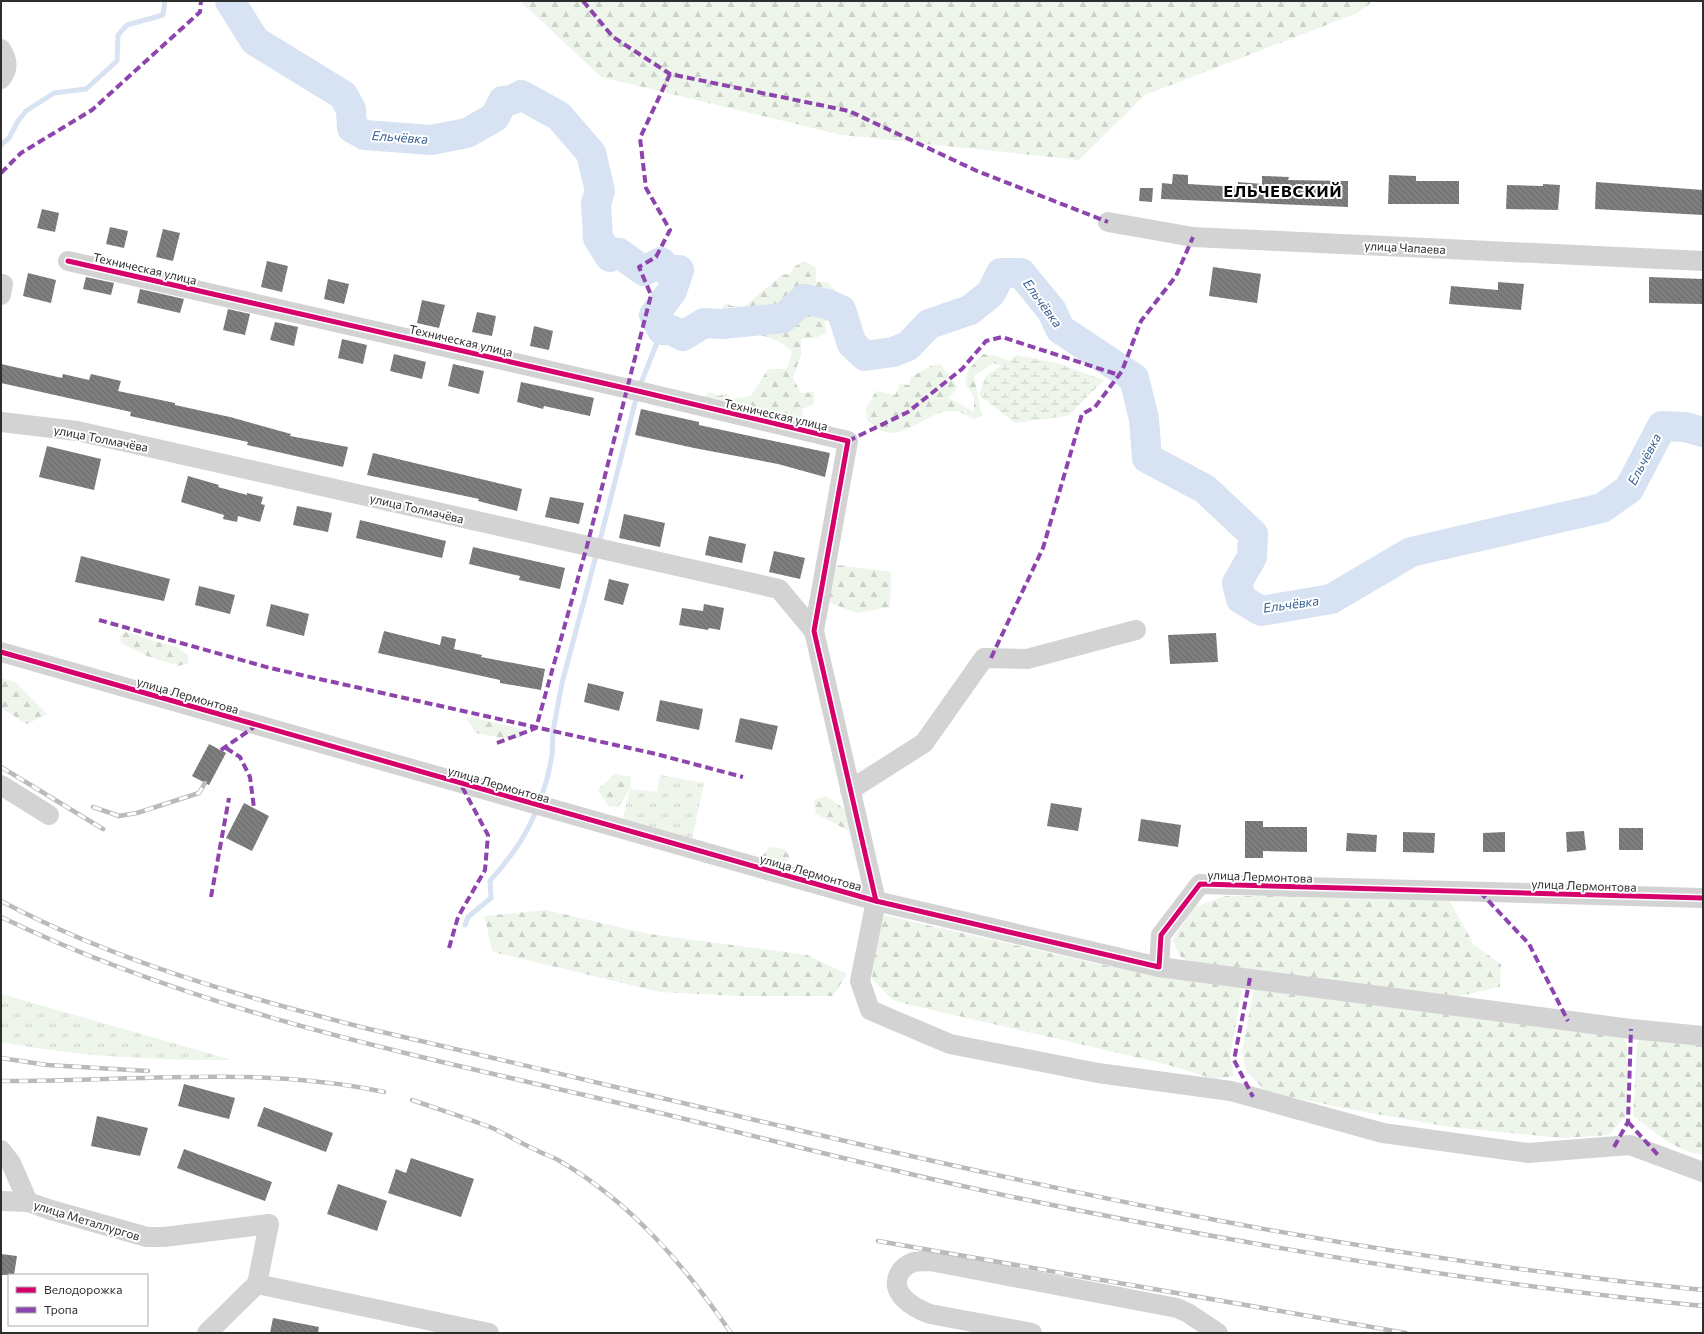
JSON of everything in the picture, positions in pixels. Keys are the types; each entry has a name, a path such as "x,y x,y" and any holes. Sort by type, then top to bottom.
{"street":[{"path":"1,49 7,63 6,72 1,79"},
{"name":"улица Чапаева","path":"1108,222 1192,237 1703,261"},
{"name":"Техническая улица","path":"68,261 848,441 814,631"},
{"name":"улица Толмачёва","path":"1,422 77,431 779,589 814,631"},
{"path":"850,790 924,744 984,658 1027,659 1136,630"},
{"path":"814,631 876,901 860,981 870,1010 950,1044 1098,1073 1232,1091 1383,1133 1528,1153 1630,1145 1703,1172"},
{"name":"улица Лермонтова","path":"1,652 876,901 1159,967 1161,935 1200,884 1703,898"},
{"path":"1,785 49,815"},
{"path":"1159,967 1616,1027 1703,1036"},
{"path":"1,1150 11,1163 28,1202"},
{"name":"улица Металлургов","path":"1,1202 28,1202 147,1237 164,1237 269,1224 257,1284"},
{"path":"1032,1333 930,1314 920,1310 912,1306 902,1295 896,1281 898,1276 901,1270 913,1262 930,1261 1177,1308 1188,1312 1218,1333"},
{"path":"207,1333 257,1284 489,1333"}],"green space":[{"path":"520,1 1374,1 1355,14 1145,95 1079,160 842,135 601,77"},
{"path":"804,261 816,268 816,282 827,282 841,298 846,311 838,321 824,321 827,333 815,338 801,339 801,355 793,378 801,393 814,392 814,404 802,409 803,423 703,398 709,392 719,396 726,393 731,399 751,396 768,369 787,369 792,351 770,338 732,329 730,318 738,313 730,311 725,313 722,307 726,303 732,306 745,306 783,274 790,275 794,267"},
{"path":"983,354 998,356 1009,361 1030,379 994,363 974,376 982,416 974,419 956,411 944,412 908,429 890,433 880,430 867,420 866,408 876,391 895,395 900,384 909,385 911,377 931,366 940,364 958,387 949,398 974,412 974,398 965,382 969,369"},
{"path":"1017,355 1060,364 1104,380 1068,416 1015,423 979,395 986,376"},
{"path":"831,564 891,572 890,607 857,613 822,600"},
{"path":"126,632 178,648 188,655 188,663 179,666 147,656 121,643 120,636"},
{"path":"1,678 15,682 47,714 27,724 1,708"},
{"path":"472,717 523,730 520,738 507,739 476,733 466,718"},
{"path":"615,774 631,777 630,789 618,807 608,806 598,789"},
{"path":"660,775 704,783 691,844 622,822 630,789 657,792"},
{"path":"826,796 845,809 851,832 816,814 814,800"},
{"path":"770,847 784,849 790,857 784,865 762,856"},
{"path":"1226,896 1447,896 1474,945 1501,964 1500,987 1459,996 1198,966 1181,957 1172,940 1195,907"},
{"path":"546,910 649,934 807,955 847,974 833,996 739,996 660,992 493,952 484,916"},
{"path":"883,915 1103,965 1243,984 1230,1056 1234,1076 1214,1079 1165,1064 894,1001 872,979 875,948"},
{"path":"1254,989 1623,1036 1627,1045 1627,1114 1609,1135 1562,1138 1450,1127 1354,1110 1266,1092 1246,1070 1242,1051"},
{"path":"1,994 232,1060 174,1060 116,1057 58,1051 1,1042"},
{"path":"1644,1037 1703,1045 1703,1155 1693,1153 1666,1140 1633,1116 1637,1042"}],"building":[{"path":"1173,174 1188,175 1188,184 1238,187 1238,182 1262,184 1262,176 1289,177 1288,180 1348,181 1348,207 1161,199 1162,183 1172,184"},
{"path":"1389,175 1416,176 1416,181 1459,181 1459,204 1388,204"},
{"path":"1596,182 1703,190 1703,215 1595,209"},
{"path":"1543,184 1560,185 1558,210 1506,209 1507,185 1543,186"},
{"path":"1140,188 1153,188 1152,202 1139,201"},
{"path":"42,209 59,213 55,232 37,228"},
{"path":"110,227 128,231 124,248 106,244"},
{"path":"163,229 180,233 173,261 156,257"},
{"path":"267,261 288,266 282,292 261,287"},
{"path":"1213,267 1261,274 1257,303 1209,296"},
{"path":"28,273 56,280 51,303 23,296"},
{"path":"86,277 114,283 111,295 83,289"},
{"path":"1649,277 1703,279 1703,304 1649,303"},
{"path":"328,279 349,284 344,304 324,299"},
{"path":"1498,282 1524,284 1521,310 1449,304 1451,286 1498,290"},
{"path":"140,289 184,299 180,313 137,303"},
{"path":"422,300 445,305 439,328 417,323"},
{"path":"228,309 250,314 245,335 223,330"},
{"path":"477,312 496,316 492,336 472,332"},
{"path":"275,322 298,327 294,346 270,340"},
{"path":"534,326 553,331 549,350 530,346"},
{"path":"342,339 367,345 363,364 338,358"},
{"path":"394,354 426,362 422,379 390,371"},
{"path":"1,364 62,378 63,374 89,380 91,374 121,381 118,391 175,403 175,405 230,417 291,434 290,436 348,447 343,467 247,445 248,442 130,416 131,412 1,383"},
{"path":"453,364 484,371 479,394 448,386"},
{"path":"521,382 594,398 590,416 544,406 543,409 517,402"},
{"path":"641,409 699,422 699,425 830,453 825,477 778,464 635,435"},
{"path":"47,446 101,459 94,490 39,477"},
{"path":"373,453 522,489 517,511 478,501 479,499 367,475"},
{"path":"188,476 219,485 218,487 247,495 247,493 263,497 261,504 265,505 260,522 238,516 237,522 223,519 224,515 181,502"},
{"path":"550,497 584,503 579,524 545,517"},
{"path":"297,506 332,513 328,532 293,525"},
{"path":"624,514 665,523 660,547 619,538"},
{"path":"360,520 446,541 442,558 356,538"},
{"path":"709,536 746,544 742,563 705,555"},
{"path":"473,547 565,568 560,589 519,580 520,576 469,564"},
{"path":"774,551 805,558 800,579 769,572"},
{"path":"81,556 170,579 164,601 75,582"},
{"path":"609,579 629,584 623,605 604,600"},
{"path":"199,586 235,595 230,614 195,605"},
{"path":"271,604 309,614 304,636 266,626"},
{"path":"704,604 724,608 720,630 709,628 708,630 679,625 682,608 703,611"},
{"path":"384,631 440,645 442,636 456,639 454,649 482,655 481,657 545,669 541,690 500,683 500,680 378,653"},
{"path":"1216,633 1218,662 1170,664 1168,635"},
{"path":"588,683 624,692 619,711 584,702"},
{"path":"660,700 703,709 699,730 656,721"},
{"path":"740,718 778,726 772,750 735,742"},
{"path":"209,744 226,753 209,785 192,776"},
{"path":"244,803 269,816 252,851 226,838"},
{"path":"1051,803 1082,808 1078,831 1047,826"},
{"path":"1141,819 1181,825 1178,847 1138,841"},
{"path":"1245,821 1263,821 1263,827 1307,827 1307,852 1263,851 1263,858 1245,858"},
{"path":"1619,828 1643,828 1643,850 1619,850"},
{"path":"1584,831 1586,850 1567,852 1566,832"},
{"path":"1403,832 1435,833 1434,853 1403,852"},
{"path":"1505,832 1505,852 1483,852 1483,833"},
{"path":"1347,833 1377,835 1376,852 1346,851"},
{"path":"184,1084 235,1098 229,1119 178,1106"},
{"path":"264,1107 333,1133 326,1152 257,1126"},
{"path":"97,1116 148,1128 140,1156 91,1146"},
{"path":"184,1149 272,1182 265,1201 177,1168"},
{"path":"411,1158 474,1179 461,1217 388,1193 396,1169 406,1173"},
{"path":"338,1184 387,1201 377,1231 327,1214"},
{"path":"1,1254 17,1256 14,1274 1,1275"},
{"path":"273,1318 319,1327 318,1333 270,1333"}],"waterway":[{"path":"1,145 9,138 18,121 26,111 54,93 86,89 117,61 118,35 127,25 163,15 165,1"},
{"name":"Ельчёвка","path":"230,1 255,41 343,95 351,109 352,128 365,135 431,140 467,133 495,117 503,101 512,100 521,95 559,116 591,153 600,191 596,203 598,238 610,257 619,253 644,271 661,262 664,269 679,270 672,291 654,315 662,330 671,330 683,336 704,323 722,324 783,318 804,299 827,304 841,310 852,344 865,356 893,352 908,346 929,324 970,310 991,293 1001,273 1021,273 1052,311 1060,329 1134,378 1144,419 1147,458 1205,489 1253,534 1252,557 1237,583 1241,599 1261,611 1331,599 1411,552 1602,508 1629,489 1662,426 1685,427 1703,432"},
{"path":"639,388 662,330"},
{"path":"599,544 637,395"},
{"path":"540,801 552,756 553,731 562,683 597,552"},
{"path":"465,925 468,917 491,898 490,881 523,838 537,808"}],"railway":[{"path":"1,767 103,829"},
{"path":"93,807 119,816 137,813 199,793 205,783"},
{"path":"1,901 45,923 89,942 135,960 228,991 369,1029 792,1129 1004,1177 1110,1199 1337,1242 1459,1261 1581,1277 1703,1290"},
{"path":"1,917 77,951 155,981 235,1007 315,1030 396,1051 640,1108 916,1176 1094,1214 1267,1246 1441,1274 1528,1286 1703,1306"},
{"path":"1,1058 47,1065 148,1071"},
{"path":"1,1081 241,1077 289,1079 336,1084 384,1092"},
{"path":"412,1100 490,1127 555,1159 584,1176 632,1215 654,1237 695,1283 731,1333"},
{"path":"878,1241 1406,1333"}],"marked path":[{"path":"1,173 21,153 92,110 200,12 201,1"},
{"path":"583,1 613,37 670,74 849,111 977,171 1108,222"},
{"path":"497,743 536,728 587,546 651,295 639,267 656,257 670,230 646,188 640,138 670,74"},
{"path":"991,658 1043,548 1082,414 1095,407 1122,371 1141,321 1176,276 1193,237"},
{"path":"848,441 908,412 962,369 986,341 1002,337 1119,375"},
{"path":"99,620 270,668 656,754 743,777"},
{"path":"221,750 257,725"},
{"path":"226,748 240,757 250,777 254,808"},
{"path":"449,948 458,917 485,870 488,835 460,783"},
{"path":"211,897 229,798"},
{"path":"1480,892 1529,944 1568,1021"},
{"path":"1250,978 1234,1060 1253,1097"},
{"path":"1614,1147 1628,1122 1631,1029"},
{"path":"1628,1122 1658,1155"}],"cycle path":[{"path":"68,261 638,391 848,441 814,631 876,901"},
{"path":"1,652 876,901 1159,967 1161,935 1200,884 1703,898"}],"district":[{"name":"ЕЛЬЧЕВСКИЙ","path":"1283,190"}]}
